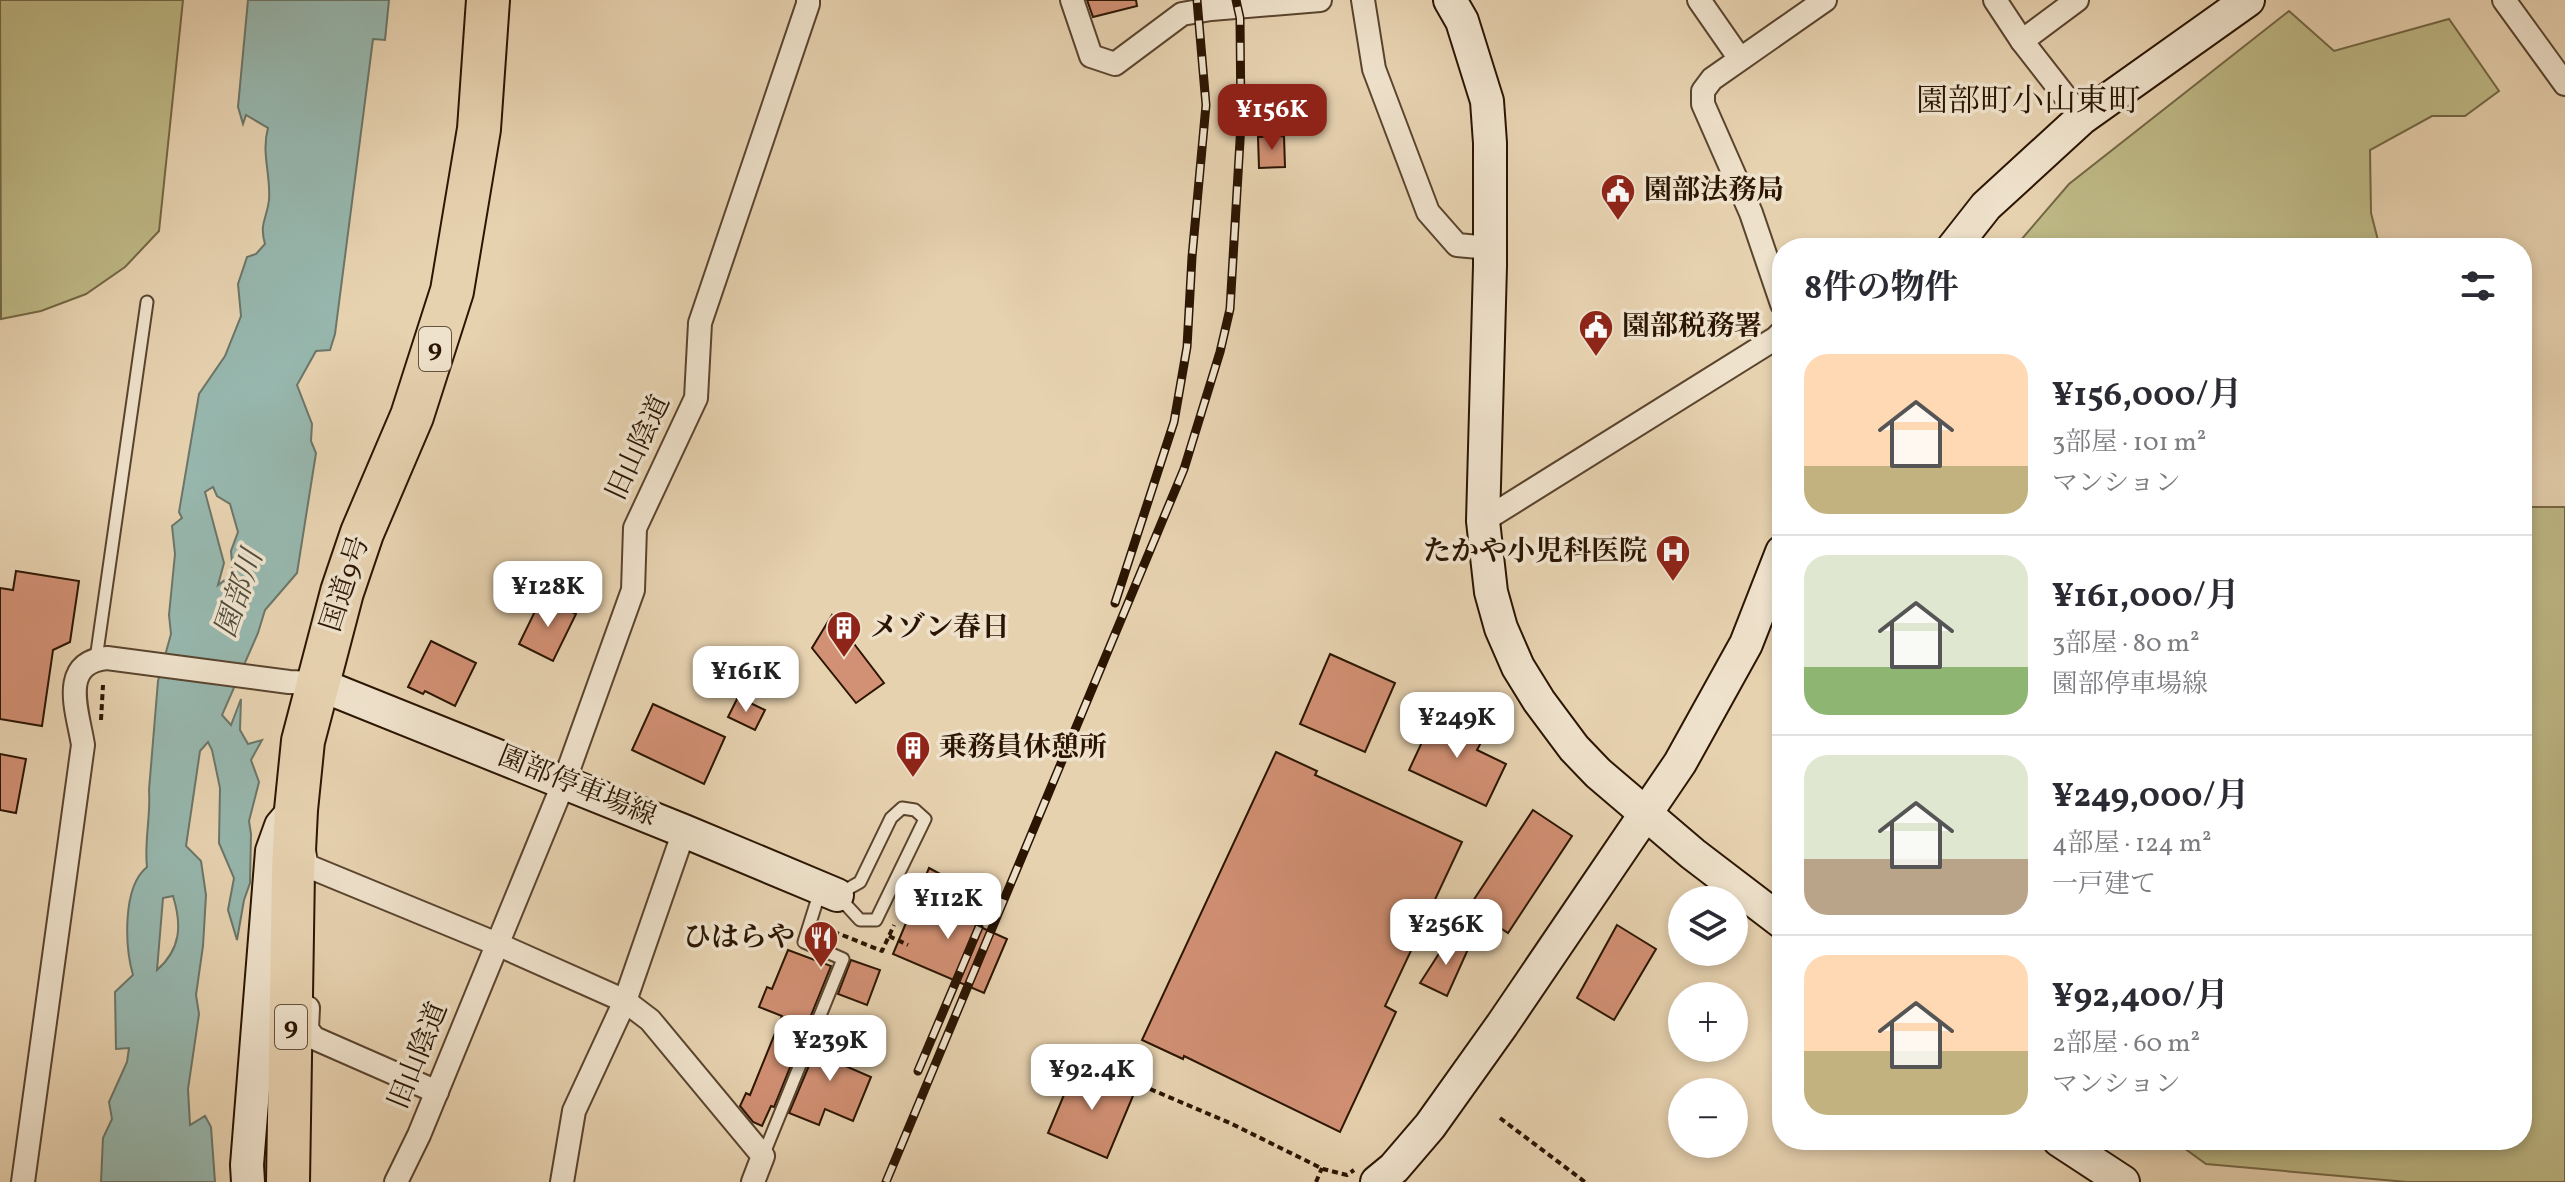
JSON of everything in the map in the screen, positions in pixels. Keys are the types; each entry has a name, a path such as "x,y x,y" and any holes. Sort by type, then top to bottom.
{"highway":[{"name":"国道9号","path":"288,1182 296,810 303,741 303,683 412,416 452,291 479,129 488,0"}],"street":[{"name":"旧山陰道","path":"396,1182 419,1135 564,782 633,590 635,528 696,398 700,323 808,0"},
{"path":"1072,0 1091,56 1115,64 1182,14 1320,0"},
{"path":"1363,0 1374,69 1428,212 1457,245 1490,248"},
{"path":"1450,0 1462,21 1487,101 1490,248 1483,521 1491,592 1501,628 1518,667 1574,748 1598,773 1693,854 1772,914"},
{"path":"1699,0 1740,59"},
{"path":"1772,275 1751,213 1703,104 1703,91 1712,79 1825,0"},
{"path":"1995,0 2022,41 2082,118"},
{"path":"2022,41 2077,0"},
{"path":"1961,238 1986,206 2082,118 2248,0"},
{"path":"2504,0 2565,84"},
{"path":"1483,521 1772,340"},
{"path":"1369,1178 1394,1168 1430,1126 1647,813 1719,696 1746,644 1772,578"},
{"path":"23,1182 83,745 74,691 76,675 83,665 107,658 303,683"},
{"name":"園部停車場線","path":"303,683 564,782 829,892"},
{"path":"296,810 306,862 310,867 625,1001 650,1020 763,1156 753,1182"},
{"path":"248,1182 272,851 281,826 296,810"},
{"path":"562,1182 574,1111 625,1001 684,831"},
{"path":"310,867 307,1029 314,1038 437,1092"},
{"path":"2074,1150 2123,1182"}],"lane":[{"path":"96,659 147,302"},
{"path":"763,1156 843,959 804,942 829,892 860,882 891,818 902,808 915,810 925,819 876,920 860,920 829,892"}],"path":[{"path":"889,936 908,945"},
{"path":"1150,1089 1230,1123 1322,1168 1347,1175 1353,1169 1369,1178"},
{"path":"1500,1118 1585,1182"},
{"path":"1316,1182 1322,1168"}],"shaded area":[{"path":"0,0 183,0 159,231 125,267 86,294 41,311 1,319"},
{"path":"2289,11 2334,51 2449,19 2499,91 2465,116 2432,116 2370,150 2371,213 2377,238 2023,238 2069,184"},
{"path":"2532,507 2565,507 2565,1182 2407,1182 2206,1164 2187,1150 2532,1150"}],"water":[{"name":"園部川","path":"248,0 389,0 385,40 373,39 335,334 330,350 316,351 297,385 312,424 311,441 316,453 297,573 265,610 222,715 231,725 241,699 240,730 248,744 262,740 251,760 259,782 249,821 250,883 237,940 228,910 234,878 219,843 220,788 208,742 200,751 186,846 201,861 206,895 196,995 199,1014 188,1089 190,1125 205,1116 211,1127 215,1182 101,1182 103,1138 112,1119 109,1102 127,1062 129,1048 116,1049 115,992 133,975 127,934 129,903 139,876 147,867 149,790 158,681 171,634 169,615 175,554 172,526 182,518 179,512 199,394 225,356 241,316 238,284 247,257 256,254 265,244 263,226 269,191 265,146 268,128 246,115 243,124 238,107","holes":["213,487 217,496 230,504 238,532 231,551 233,574 218,585 224,563 205,492","173,896 178,917 177,936 171,954 157,970 163,898"]}],"building":[{"path":"1087,0 1136,0 1137,6 1093,17"},
{"path":"1284,136 1285,167 1259,168 1258,137"},
{"path":"16,571 79,581 70,642 53,650 42,726 0,719 0,588 13,590"},
{"path":"542,597 576,614 553,661 519,644"},
{"name":"メゾン春日","path":"832,615 884,683 856,703 812,648"},
{"path":"431,641 476,663 455,706 425,691 423,694 408,687"},
{"path":"1330,654 1395,683 1365,752 1300,724"},
{"path":"738,697 765,710 755,730 728,717"},
{"path":"653,704 725,737 704,784 632,750"},
{"path":"1436,712 1485,735 1477,750 1506,764 1486,806 1409,770"},
{"path":"1276,752 1317,771 1315,775 1462,842 1385,1006 1396,1012 1340,1132 1184,1056 1183,1059 1142,1040"},
{"path":"0,754 26,759 16,813 0,810"},
{"path":"1533,810 1572,836 1508,933 1469,907"},
{"path":"929,868 944,876 932,905 1007,939 984,993 893,954"},
{"path":"1617,925 1656,949 1614,1020 1577,998"},
{"path":"1449,938 1469,947 1447,996 1420,983"},
{"path":"788,950 831,966 774,1107 771,1106 762,1126 753,1122 740,1106 746,1093 750,1095 782,1016 759,1007 767,987 772,989"},
{"path":"851,960 880,970 867,1005 838,994"},
{"path":"824,1030 853,1041 843,1065 871,1077 853,1121 825,1109 819,1125 789,1113"},
{"path":"1076,1066 1135,1091 1107,1158 1048,1133"}],"railway":[{"path":"1115,603 1174,422 1187,347 1206,105 1197,0"},
{"path":"886,1182 1184,469 1220,352 1230,309 1241,124 1240,18 1236,0"},
{"path":"918,1071 979,927"}],"place":[{"name":"園部法務局","path":"1618,222"},
{"name":"園部税務署","path":"1596,358"},
{"name":"たかや小児科医院","path":"1673,583"},
{"name":"メゾン春日","path":"844,659"},
{"name":"乗務員休憩所","path":"913,779"},
{"name":"ひはらや","path":"821,969"}],"district":[{"name":"園部町小山東町","path":"2028,103"}]}
